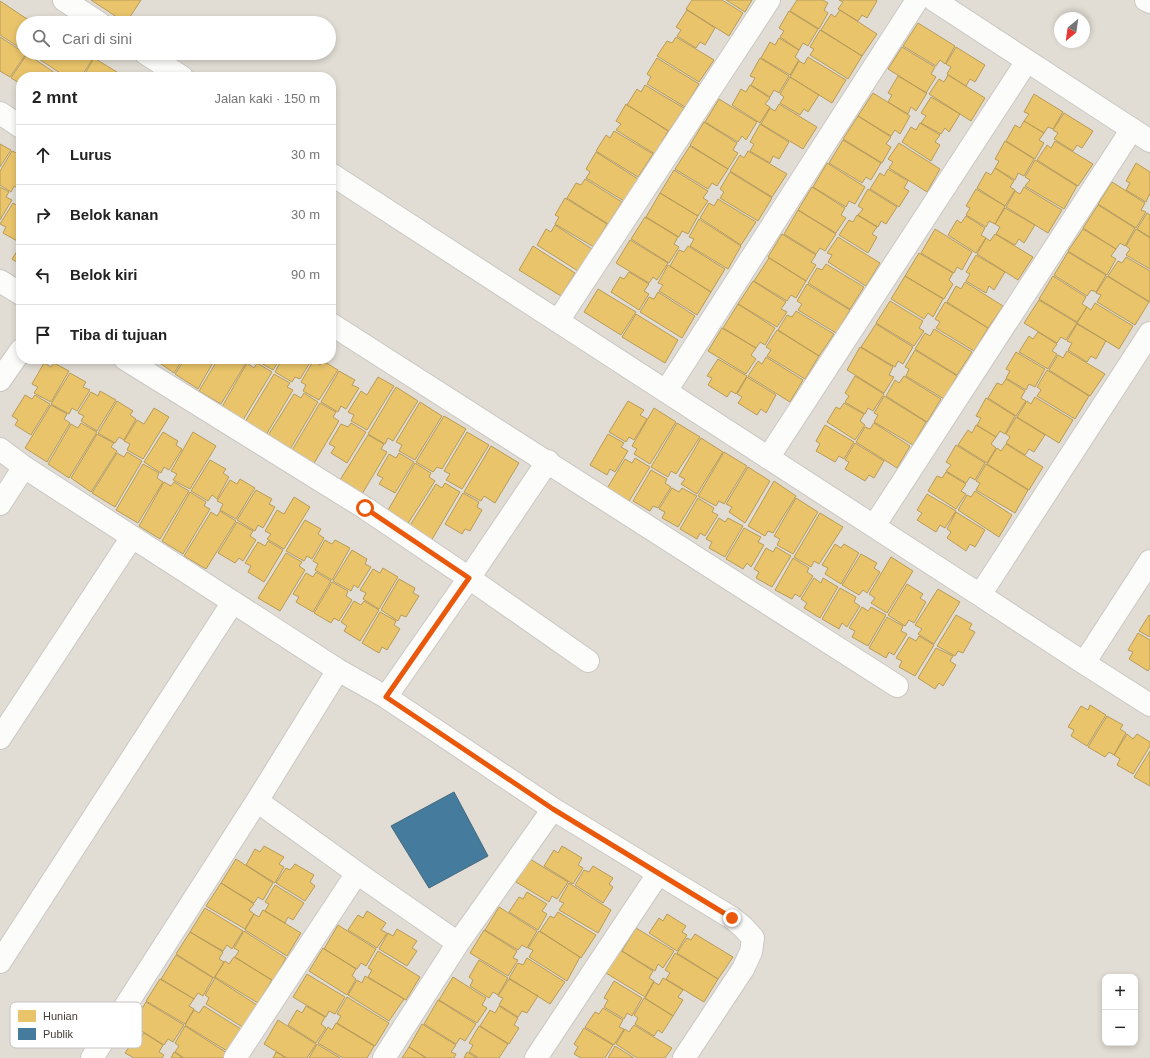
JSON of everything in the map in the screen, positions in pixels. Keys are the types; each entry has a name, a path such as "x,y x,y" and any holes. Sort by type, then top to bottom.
{"street":[{"path":"64,0 88,16"},
{"path":"558,321 769,0"},
{"path":"666,391 917,0"},
{"path":"934,0 1150,141"},
{"path":"1146,0 1150,2"},
{"path":"156,60 174,72"},
{"path":"768,458 1027,61"},
{"path":"0,113 16,123"},
{"path":"874,526 1132,129"},
{"path":"336,177 1150,706"},
{"path":"0,281 16,291"},
{"path":"336,327 548,461 897,686"},
{"path":"980,595 1150,333"},
{"path":"0,380 16,357"},
{"path":"132,364 365,508 588,661"},
{"path":"0,449 24,467 338,670 386,697 553,809 732,918 743,927 753,938 751,952 743,968 684,1058"},
{"path":"386,697 548,461"},
{"path":"0,504 24,467"},
{"path":"0,738 132,537"},
{"path":"1084,662 1150,561"},
{"path":"0,962 233,602"},
{"path":"128,1002 257,801 338,670"},
{"path":"257,801 458,943"},
{"path":"384,1058 458,943 553,809"},
{"path":"235,1058 357,873"},
{"path":"536,1058 658,874"},
{"path":"92,1058 98,1048"}],"shaded area":[{"path":"0,0 1150,0 1150,1058 0,1058"}],"building: Hunian":[{"path":"91,0 141,0 131,16 115,16"},
{"path":"692,0 722,0 743,13 729,36 686,9"},
{"path":"726,0 752,0 745,12"},
{"path":"797,0 823,0 828,3 824,10 828,13 819,29 790,11"},
{"path":"839,0 877,1 867,18 862,15 858,21 838,9 843,2"},
{"path":"0,1 22,16 16,16 16,45 0,35"},
{"path":"687,10 715,28 705,45 700,42 696,48 677,36 681,30 676,27"},
{"path":"840,10 877,34 862,56 821,30 831,14 835,17"},
{"path":"789,11 818,29 808,46 803,43 799,50 780,37 784,31 779,28"},
{"path":"918,23 955,46 945,64 940,60 936,66 903,46"},
{"path":"820,30 862,56 848,79 810,55 814,49 810,47"},
{"path":"0,37 16,47 16,60 22,60 10,77 0,71"},
{"path":"676,37 714,60 699,82 657,56 667,41 672,43"},
{"path":"779,38 799,50 795,57 799,60 790,75 761,58 770,42 775,45"},
{"path":"902,47 935,67 931,74 936,77 926,93 888,69"},
{"path":"956,47 985,65 975,82 970,79 966,86 947,74 951,67 946,64"},
{"path":"808,57 846,80 832,103 790,77 799,61 804,64"},
{"path":"657,58 699,84 685,107 647,84 651,77 647,74"},
{"path":"760,58 789,76 779,93 774,90 770,97 751,85 755,78 750,76"},
{"path":"23,60 36,60 54,72 16,72 16,81 11,78"},
{"path":"40,60 92,60 84,72 58,72"},
{"path":"93,60 97,60 117,72 86,72"},
{"path":"948,75 985,98 971,121 929,94 939,79 944,82"},
{"path":"898,76 927,93 916,111 911,107 908,114 888,102 892,95 888,93"},
{"path":"790,77 819,95 808,112 804,109 800,115 780,103 784,97 780,94"},
{"path":"645,85 684,108 669,131 627,105 637,89 641,92"},
{"path":"750,85 770,98 765,104 770,107 760,123 732,105 741,89 746,92"},
{"path":"873,93 910,116 900,134 895,130 891,136 858,116"},
{"path":"1034,94 1063,112 1053,129 1048,127 1044,133 1024,121 1029,114 1024,112"},
{"path":"931,97 960,114 949,132 945,128 941,134 921,123 926,116 921,113"},
{"path":"719,99 757,122 746,140 742,136 738,142 705,122"},
{"path":"626,104 668,131 655,154 616,130 621,124 616,121"},
{"path":"779,104 817,127 803,149 761,124 770,108 775,111"},
{"path":"1064,113 1093,131 1082,148 1077,145 1073,151 1054,139 1058,133 1053,130"},
{"path":"858,116 891,137 886,144 891,147 882,163 843,139"},
{"path":"1024,121 1044,133 1039,140 1044,143 1035,159 1006,141 1015,125 1020,128"},
{"path":"704,122 737,143 733,150 738,153 728,169 690,145"},
{"path":"920,123 940,135 935,142 940,145 931,161 902,142 911,127 916,130"},
{"path":"760,124 789,142 779,159 773,156 770,163 750,151 754,144 750,142"},
{"path":"614,131 653,154 638,177 596,151 606,135 610,138"},
{"path":"843,140 881,163 871,180 866,177 862,183 829,163"},
{"path":"1005,141 1034,159 1024,176 1018,173 1015,180 995,168 999,161 995,159"},
{"path":"1055,141 1093,164 1078,186 1037,160 1047,145 1051,148"},
{"path":"899,143 940,169 927,192 889,168 893,162 888,159"},
{"path":"0,144 11,150 0,167"},
{"path":"690,146 728,169 717,186 712,183 708,189 675,169"},
{"path":"12,151 16,153 16,187 14,186 11,192 0,185 0,171"},
{"path":"748,151 787,174 772,197 730,171 740,155 744,158"},
{"path":"596,152 638,179 624,201 586,178 590,172 586,169"},
{"path":"1035,160 1077,186 1064,209 1025,186 1030,180 1025,177"},
{"path":"827,163 865,187 855,204 849,201 846,207 813,187"},
{"path":"1136,163 1150,172 1150,196 1149,195 1146,202 1126,190 1130,183 1126,181"},
{"path":"995,168 1014,181 1010,187 1015,190 1005,206 977,188 986,172 991,175"},
{"path":"888,169 908,181 904,188 909,191 899,207 870,189 880,173 884,176"},
{"path":"674,170 708,191 703,198 708,201 698,216 660,193"},
{"path":"730,172 772,198 758,221 720,198 724,192 720,189"},
{"path":"585,179 622,202 608,224 567,198 576,183 581,185"},
{"path":"1112,182 1145,203 1141,210 1146,212 1136,228 1098,204"},
{"path":"0,187 9,192 6,197 12,200 0,220"},
{"path":"812,187 845,208 841,215 846,218 836,233 798,210"},
{"path":"1024,187 1062,210 1048,233 1006,207 1015,191 1020,194"},
{"path":"868,189 897,207 886,224 881,221 878,227 858,215 863,209 858,206"},
{"path":"976,189 1005,206 995,224 989,221 986,227 966,215 970,208 966,206"},
{"path":"660,193 698,216 688,234 682,231 679,237 646,217"},
{"path":"565,198 607,224 594,247 555,224 559,217 555,215"},
{"path":"718,199 756,222 741,245 700,218 709,203 714,206"},
{"path":"13,203 16,205 16,240 3,233 6,227 0,224"},
{"path":"1098,205 1135,228 1125,246 1120,243 1116,249 1083,228"},
{"path":"1005,208 1035,225 1024,243 1019,239 1015,245 996,234 1000,227 995,224"},
{"path":"798,210 836,234 825,251 820,248 816,254 784,234"},
{"path":"1147,213 1150,215 1150,237 1137,229"},
{"path":"857,215 877,227 872,234 877,237 868,253 839,235 849,220 853,222"},
{"path":"966,216 985,228 981,235 986,238 976,253 948,235 957,220 961,223"},
{"path":"645,217 678,237 674,244 679,247 669,263 631,239"},
{"path":"699,219 741,246 728,269 690,246 694,239 689,237"},
{"path":"555,225 592,249 578,271 537,245 546,229 551,232"},
{"path":"935,229 972,252 962,270 957,267 954,273 921,253"},
{"path":"1083,229 1116,249 1111,256 1116,259 1107,275 1068,251"},
{"path":"1136,229 1150,238 1150,269 1126,255 1130,249 1126,246"},
{"path":"782,234 816,255 811,262 816,265 806,281 768,257"},
{"path":"995,234 1033,257 1018,280 977,254 986,238 990,241"},
{"path":"838,237 880,263 866,286 828,262 832,255 827,253"},
{"path":"630,240 668,263 657,280 653,277 649,283 616,263"},
{"path":"533,246 575,273 561,296 519,270"},
{"path":"688,246 725,269 711,292 670,266 679,250 684,252"},
{"path":"1068,252 1106,275 1096,292 1091,290 1087,296 1054,275"},
{"path":"16,253 16,262 12,259"},
{"path":"919,253 953,273 949,280 953,284 944,299 905,276"},
{"path":"976,255 1005,272 994,290 989,286 986,293 966,281 970,274 966,272"},
{"path":"1126,257 1150,271 1150,302 1108,276 1118,261 1122,263"},
{"path":"769,258 806,281 796,298 791,295 787,301 754,281"},
{"path":"826,264 864,287 850,309 808,283 817,268 822,270"},
{"path":"668,265 711,292 697,315 659,291 663,285 658,283"},
{"path":"629,272 649,284 644,291 649,294 639,310 611,292 620,277 624,279"},
{"path":"905,276 943,299 933,317 928,313 924,319 891,299"},
{"path":"1053,276 1086,297 1082,304 1087,307 1077,322 1039,299"},
{"path":"1107,276 1149,302 1135,325 1097,302 1101,295 1096,293"},
{"path":"753,281 786,302 781,309 787,312 777,327 738,304"},
{"path":"965,282 1003,306 988,328 947,302 956,286 961,289"},
{"path":"807,284 850,310 836,333 798,310 802,304 797,301"},
{"path":"598,289 636,312 621,335 584,312"},
{"path":"658,292 695,316 682,338 640,312 649,297 654,299"},
{"path":"1039,300 1077,323 1066,340 1061,337 1057,343 1024,323"},
{"path":"890,301 923,321 919,328 924,331 914,346 876,323"},
{"path":"945,302 988,328 974,351 936,328 940,322 935,319"},
{"path":"1095,303 1133,326 1119,349 1077,323 1087,307 1091,310"},
{"path":"738,304 775,328 765,345 760,342 756,348 723,328"},
{"path":"796,311 834,334 819,356 778,330 787,315 792,317"},
{"path":"636,314 678,340 665,363 622,337"},
{"path":"876,324 913,347 903,364 898,361 895,367 861,347"},
{"path":"1077,324 1106,341 1096,359 1091,356 1087,362 1068,350 1072,343 1067,341"},
{"path":"722,328 756,348 751,355 756,359 746,374 708,351"},
{"path":"934,329 972,352 957,375 915,349 925,333 930,336"},
{"path":"777,330 819,356 805,379 767,356 771,350 766,347"},
{"path":"1038,332 1057,344 1052,351 1057,354 1048,369 1019,352 1029,336 1033,339"},
{"path":"860,347 893,367 889,375 894,377 884,393 847,370"},
{"path":"915,350 957,376 944,399 906,376 909,369 905,367"},
{"path":"1067,351 1105,374 1090,396 1049,370 1058,355 1063,358"},
{"path":"1016,352 1045,369 1035,387 1029,384 1026,390 1006,378 1010,371 1006,369"},
{"path":"766,357 803,380 790,402 748,376 758,361 762,364"},
{"path":"718,359 747,376 736,394 731,391 727,397 708,385 712,378 707,376"},
{"path":"43,364 51,367 53,364 56,364 69,371 51,402 34,393 38,387 32,384"},
{"path":"161,364 180,364 174,373"},
{"path":"182,364 212,364 198,389 175,374"},
{"path":"215,364 245,364 221,404 199,391"},
{"path":"246,364 254,368 256,364 259,364 272,372 243,420 222,407"},
{"path":"262,364 277,364 273,370"},
{"path":"279,364 309,364 300,379 295,377 292,382 275,372"},
{"path":"311,364 328,364 338,370 319,400 303,391 306,385 301,382"},
{"path":"1047,370 1089,396 1075,419 1037,396 1041,390 1037,387"},
{"path":"339,371 355,380 352,385 359,388 346,409 341,406 338,412 321,402"},
{"path":"70,373 86,382 83,387 90,390 77,411 72,408 69,414 51,404"},
{"path":"274,374 290,383 287,387 293,390 266,435 245,422"},
{"path":"855,376 884,394 873,411 868,408 865,414 845,402 849,396 845,393"},
{"path":"904,376 941,399 927,422 886,396 895,380 899,383"},
{"path":"378,377 394,386 367,430 351,421 354,415 348,412 361,391 367,395"},
{"path":"747,377 776,395 766,413 761,409 757,415 738,403 742,397 737,394"},
{"path":"1006,379 1025,391 1021,398 1026,401 1016,416 988,398 997,383 1002,385"},
{"path":"396,387 418,401 393,441 388,438 385,444 368,434"},
{"path":"100,391 116,400 97,431 81,421 84,416 78,413 91,392 98,396"},
{"path":"304,393 318,402 289,451 267,437 294,394 301,398"},
{"path":"25,395 32,399 35,395 50,404 31,435 15,425 18,420 12,416"},
{"path":"884,396 926,422 913,445 874,422 878,415 874,413"},
{"path":"1035,397 1073,420 1059,443 1017,417 1027,401 1031,404"},
{"path":"986,398 1015,416 1005,434 1000,431 996,437 977,425 981,418 976,416"},
{"path":"117,401 133,411 130,415 136,419 124,440 119,437 115,443 98,433"},
{"path":"628,401 644,410 640,415 647,419 634,440 629,437 626,442 609,432"},
{"path":"420,402 442,416 415,460 399,451 402,445 396,442"},
{"path":"320,403 336,412 333,417 339,421 313,465 291,452"},
{"path":"844,403 864,414 860,421 865,425 855,440 827,422 836,407 840,409"},
{"path":"51,405 67,414 64,419 70,423 47,462 25,448"},
{"path":"154,408 169,417 143,459 127,450 130,444 124,441 137,420 144,424"},
{"path":"654,408 676,422 650,464 634,454 637,449 632,446"},
{"path":"444,416 466,429 442,469 437,467 433,472 416,462"},
{"path":"1016,417 1045,435 1034,452 1029,449 1025,455 1006,443 1010,437 1006,434"},
{"path":"81,423 97,432 69,478 48,464 71,424 78,428"},
{"path":"351,423 366,432 347,463 331,453 335,447 329,444 341,424 348,427"},
{"path":"677,423 700,437 676,474 671,471 668,477 651,467"},
{"path":"874,423 910,446 897,468 856,442 865,427 870,429"},
{"path":"825,425 854,442 844,459 839,456 835,462 816,451 820,444 816,441"},
{"path":"976,425 996,437 991,444 996,448 987,463 958,445 968,430 972,433"},
{"path":"163,432 178,441 176,445 182,449 169,470 164,467 161,473 144,462"},
{"path":"193,432 216,446 190,489 173,480 177,474 171,471"},
{"path":"467,432 489,445 462,489 446,480 450,474 444,471"},
{"path":"97,434 114,443 111,447 117,451 91,492 71,478"},
{"path":"608,434 624,443 621,447 628,451 615,472 610,469 607,475 590,465"},
{"path":"368,435 384,444 381,449 387,452 362,494 340,480"},
{"path":"701,438 723,452 697,494 681,484 685,479 679,476"},
{"path":"855,443 884,461 874,478 869,475 865,481 845,469 849,462 845,460"},
{"path":"1006,444 1043,467 1029,490 987,464 997,448 1001,451"},
{"path":"956,445 985,463 975,480 970,477 966,483 946,471 951,465 946,462"},
{"path":"491,446 519,463 495,503 484,496 481,501 464,492"},
{"path":"127,452 142,461 115,507 92,493 117,453 124,457"},
{"path":"724,452 747,466 724,504 719,501 716,506 698,496"},
{"path":"399,453 414,462 395,493 379,484 383,478 377,475 389,454 396,458"},
{"path":"635,458 650,467 625,508 603,495 625,459 632,463"},
{"path":"210,460 226,469 223,473 229,477 217,499 212,495 208,501 191,491"},
{"path":"415,463 431,473 429,477 435,481 407,525 387,512"},
{"path":"143,464 159,473 157,478 163,482 138,523 116,510"},
{"path":"986,464 1028,490 1015,513 976,490 980,483 976,481"},
{"path":"748,467 770,481 745,523 729,512 732,507 726,504"},
{"path":"651,470 667,479 665,483 671,487 658,508 653,506 650,511 633,501"},
{"path":"946,472 966,484 961,491 966,494 956,509 928,491 937,476 942,478"},
{"path":"240,479 255,488 236,519 220,510 223,504 217,501 230,480 237,484"},
{"path":"774,481 796,496 773,533 768,531 765,536 748,526"},
{"path":"164,482 171,486 174,482 189,491 160,539 139,526"},
{"path":"445,483 460,492 431,541 409,527 436,484 442,488"},
{"path":"672,488 679,492 682,488 697,496 678,527 662,518 665,512 659,509"},
{"path":"256,490 272,499 269,504 275,507 263,528 258,525 255,531 237,520"},
{"path":"975,491 1012,515 999,537 958,510 967,495 971,497"},
{"path":"190,492 206,502 204,506 210,509 183,554 162,541"},
{"path":"463,493 479,502 477,507 482,510 470,531 465,529 462,534 445,524"},
{"path":"927,494 956,511 945,528 940,525 936,532 917,520 922,513 917,510"},
{"path":"294,497 310,507 284,549 267,539 271,534 265,531 277,510 284,514"},
{"path":"698,498 714,508 712,512 718,515 705,536 700,533 697,539 680,529"},
{"path":"796,498 818,512 793,554 777,545 780,539 774,536"},
{"path":"220,511 236,521 206,569 184,556 211,512 217,516"},
{"path":"956,512 985,530 975,547 970,544 966,551 947,538 951,532 947,529"},
{"path":"820,513 843,527 819,564 814,561 811,567 794,557"},
{"path":"719,518 725,522 728,518 743,526 725,557 709,548 712,542 706,539"},
{"path":"305,520 321,529 318,534 324,538 312,559 307,556 304,561 286,551"},
{"path":"237,522 253,531 250,536 256,540 243,561 239,558 235,563 218,553"},
{"path":"744,528 761,537 758,542 764,545 751,567 747,563 743,569 726,559"},
{"path":"325,540 332,544 335,540 350,548 332,580 315,570 318,564 313,561"},
{"path":"268,541 283,550 264,582 248,572 251,566 245,563 258,542 265,546"},
{"path":"835,544 841,548 844,544 859,553 841,584 825,574 828,568 822,565"},
{"path":"776,547 791,556 772,587 756,578 759,572 754,569 766,548 773,552"},
{"path":"352,550 367,559 365,564 371,567 358,588 354,585 351,591 333,581"},
{"path":"286,553 302,562 299,566 305,570 280,611 258,598"},
{"path":"861,554 877,563 874,568 880,572 867,593 863,590 859,595 842,585"},
{"path":"891,557 913,571 887,613 871,603 875,598 869,594"},
{"path":"793,558 809,568 807,572 813,576 800,597 795,594 792,599 775,590"},
{"path":"383,568 398,577 379,609 363,599 366,593 360,590 373,569 380,573"},
{"path":"316,572 331,581 313,612 296,602 299,597 293,594 306,573 313,577"},
{"path":"814,578 821,583 823,578 838,587 820,618 804,608 807,603 801,599"},
{"path":"399,579 415,588 413,593 419,596 406,617 401,615 398,621 381,610"},
{"path":"332,582 348,591 346,596 352,600 339,621 334,618 331,623 314,613"},
{"path":"907,584 923,594 920,598 926,602 914,623 909,620 905,626 888,615"},
{"path":"840,588 856,597 854,602 860,606 847,627 842,623 839,629 822,619"},
{"path":"938,589 960,602 934,644 918,634 922,629 915,625"},
{"path":"354,601 361,605 364,601 379,610 360,641 344,631 347,626 341,622"},
{"path":"862,607 868,611 871,607 886,615 868,646 852,637 855,631 849,628"},
{"path":"380,612 396,621 394,625 400,629 387,650 382,647 379,653 362,643"},
{"path":"956,615 972,624 969,629 975,632 963,653 958,651 955,656 937,646"},
{"path":"1149,615 1150,616 1150,637 1139,631"},
{"path":"887,617 903,626 901,631 907,634 894,655 889,652 886,658 869,648"},
{"path":"1138,633 1150,640 1150,668 1148,671 1129,659 1133,652 1128,650"},
{"path":"919,636 934,645 915,676 899,667 902,661 896,658 909,637 916,641"},
{"path":"936,648 953,656 950,661 956,665 943,686 939,683 935,689 918,678"},
{"path":"1090,705 1106,715 1087,746 1071,736 1074,730 1068,727 1081,706 1088,710"},
{"path":"1107,716 1123,725 1120,729 1126,733 1114,755 1109,752 1105,757 1088,747"},
{"path":"1127,734 1133,739 1137,734 1150,742 1150,746 1133,774 1117,765 1120,759 1114,755"},
{"path":"1150,751 1150,786 1134,777"},
{"path":"264,846 284,857 279,864 284,867 275,883 246,865 255,849 260,852"},
{"path":"562,846 582,858 578,865 583,868 573,884 544,866 554,850 558,853"},
{"path":"236,859 273,883 263,900 258,897 254,903 221,883"},
{"path":"530,859 568,882 557,899 552,896 549,902 516,882"},
{"path":"295,864 314,875 310,882 315,886 305,901 276,883 286,868 290,870"},
{"path":"593,866 613,878 609,884 613,887 603,903 575,885 584,870 589,872"},
{"path":"221,883 254,904 249,910 254,914 245,929 206,906"},
{"path":"569,883 611,910 598,933 559,910 564,903 559,901"},
{"path":"275,885 304,903 293,920 288,917 285,923 265,911 269,904 265,902"},
{"path":"527,892 547,904 542,911 547,914 538,930 509,912 519,897 523,899"},
{"path":"499,907 537,931 527,948 522,945 518,950 485,930"},
{"path":"205,908 243,931 232,949 227,945 223,951 190,932"},
{"path":"263,910 301,933 287,956 245,930 254,914 259,917"},
{"path":"367,911 386,923 381,930 387,933 377,948 348,930 358,915 363,918"},
{"path":"558,912 596,935 581,958 540,931 550,916 554,918"},
{"path":"667,914 686,926 682,932 687,935 677,951 649,933 659,918 663,921"},
{"path":"338,925 376,949 366,966 361,963 357,969 324,949"},
{"path":"636,928 674,951 663,968 658,964 655,971 622,951"},
{"path":"397,929 417,941 412,948 417,951 407,966 379,949 388,933 393,936"},
{"path":"484,930 517,951 513,958 518,960 508,976 470,953"},
{"path":"244,931 286,958 273,981 235,957 239,951 234,948"},
{"path":"539,931 580,957 567,981 529,957 533,950 528,948"},
{"path":"190,932 223,952 219,959 224,962 214,978 176,954"},
{"path":"695,934 733,957 718,979 677,953 687,938 691,940"},
{"path":"323,948 356,969 352,976 356,979 347,995 309,971"},
{"path":"620,950 653,971 649,978 654,981 645,997 606,973"},
{"path":"378,951 420,977 406,1000 368,977 372,970 368,968"},
{"path":"675,953 718,979 704,1002 666,979 670,973 665,970"},
{"path":"176,955 213,978 203,996 198,993 194,999 161,979"},
{"path":"234,957 272,980 258,1003 215,977 225,961 229,964"},
{"path":"527,958 565,982 550,1004 509,978 518,963 523,965"},
{"path":"479,960 508,978 498,995 493,992 489,998 470,986 473,980 469,977"},
{"path":"307,974 345,997 335,1014 329,1011 326,1017 293,997"},
{"path":"365,976 404,999 389,1021 348,995 357,980 362,983"},
{"path":"453,977 486,998 482,1005 487,1008 477,1023 439,1000"},
{"path":"215,978 257,1005 244,1028 206,1004 209,998 205,995"},
{"path":"663,978 683,990 678,997 683,1000 673,1016 645,998 654,982 659,985"},
{"path":"160,979 194,999 189,1006 194,1009 185,1024 146,1001"},
{"path":"509,979 538,996 527,1013 522,1011 518,1017 499,1005 503,998 498,996"},
{"path":"614,981 642,998 632,1016 627,1013 624,1019 604,1007 608,1000 604,998"},
{"path":"347,997 389,1023 375,1046 337,1023 341,1016 337,1014"},
{"path":"644,998 673,1016 662,1033 658,1030 654,1036 635,1024 638,1018 634,1015"},
{"path":"438,1000 476,1024 465,1041 460,1038 456,1044 424,1024"},
{"path":"146,1002 184,1025 173,1042 168,1039 164,1045 142,1031 142,1009"},
{"path":"204,1006 241,1029 227,1051 185,1025 194,1010 199,1013"},
{"path":"306,1006 325,1017 321,1024 326,1028 316,1043 288,1025 297,1010 302,1013"},
{"path":"499,1006 518,1018 514,1025 519,1028 509,1044 480,1026 490,1010 495,1013"},
{"path":"603,1008 623,1020 619,1027 624,1029 614,1045 585,1027 595,1012 599,1014"},
{"path":"278,1020 316,1044 307,1058 287,1058 264,1044"},
{"path":"336,1023 374,1046 367,1058 343,1058 318,1043 328,1027 332,1030"},
{"path":"422,1024 456,1045 451,1052 456,1054 454,1058 427,1058 409,1047"},
{"path":"634,1025 672,1048 665,1058 637,1058 616,1044 625,1029 629,1032"},
{"path":"185,1026 227,1053 224,1058 184,1058 175,1052 179,1046 175,1043"},
{"path":"479,1026 508,1044 499,1058 479,1058 469,1052 473,1045 469,1043"},
{"path":"584,1028 613,1045 605,1058 581,1058 574,1054 578,1047 574,1044"},
{"path":"144,1033 163,1045 159,1052 164,1055 162,1058 134,1058 125,1053 128,1048 142,1048 142,1036"},
{"path":"317,1044 340,1058 309,1058"},
{"path":"615,1046 634,1058 608,1058"},
{"path":"409,1047 426,1058 402,1058"},
{"path":"174,1052 183,1058 171,1058"},
{"path":"276,1052 286,1058 273,1058"},
{"path":"467,1052 477,1058 464,1058"}],"building: Publik":[{"path":"454,792 488,856 429,888 391,826"}],"route":[{"path":"365,508 469,578 386,697 553,809 732,918"}]}
